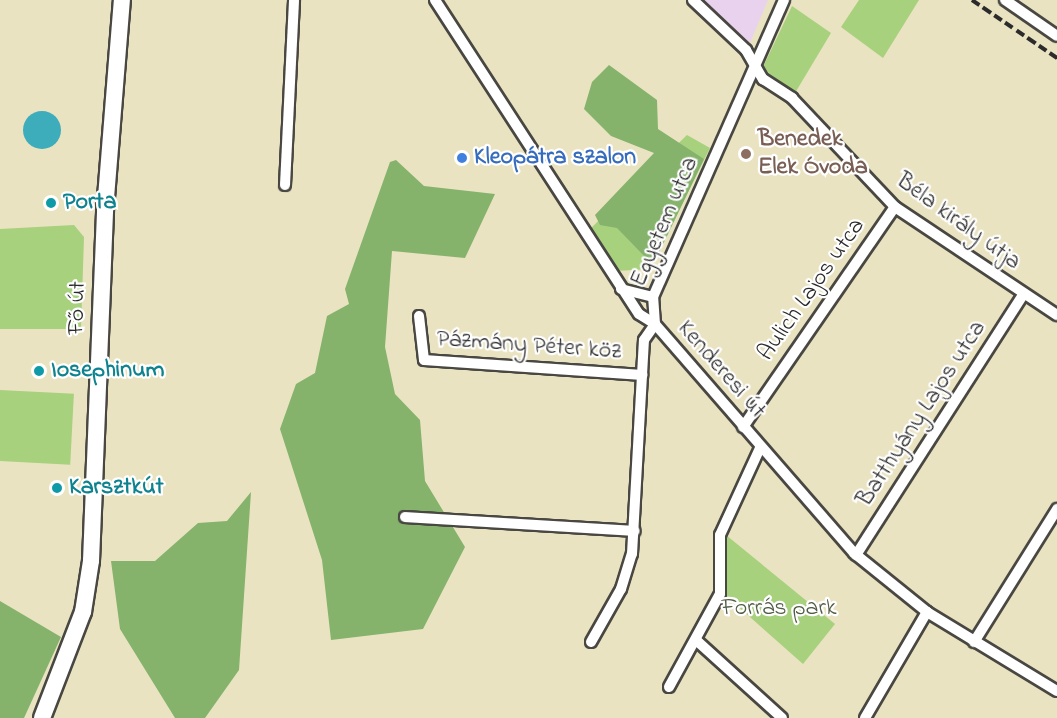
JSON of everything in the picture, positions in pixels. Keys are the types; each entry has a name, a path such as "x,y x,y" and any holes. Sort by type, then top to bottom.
{"main road":[{"name":"Fő út","path":"42,718 78,627 91,561 105,210 123,0"}],"street":[{"path":"285,185 294,0"},
{"name":"Kenderesi út","path":"435,0 639,314 655,324 760,448 856,555 927,612 1057,691"},
{"name":"Béla király útja","path":"693,0 895,207 1023,295 1057,315"},
{"name":"Egyetem utca","path":"591,642 621,589 635,531 644,340 655,324 653,297 783,0"},
{"path":"1005,0 1057,36"},
{"name":"Aulich Lajos utca","path":"743,427 895,207"},
{"path":"621,289 653,297"},
{"name":"Batthyány Lajos utca","path":"856,555 1023,295"},
{"name":"Pázmány Péter köz","path":"418,316 424,360 642,375"},
{"path":"669,687 720,594 720,535 760,448"},
{"path":"974,642 1057,510"},
{"path":"405,517 635,531"},
{"path":"865,718 927,612"},
{"path":"696,640 783,718"}],"shaded area":[{"path":"702,0 768,0 750,43"}],"green space":[{"path":"859,0 919,0 883,58 841,27"},
{"path":"792,6 831,33 792,98 763,67"},
{"path":"609,65 657,100 658,129 704,159 657,257 649,261 617,228 600,225 595,215 654,153 611,136 584,109 592,82"},
{"path":"687,135 710,148 650,269 616,271 589,230"},
{"path":"396,160 424,186 495,194 465,258 392,251 385,347 395,394 420,420 425,481 465,547 423,629 331,640 322,560 280,429 296,384 315,373 327,316 349,304 345,289 390,162"},
{"path":"74,225 84,237 81,329 0,329 0,229"},
{"path":"0,390 74,394 70,465 0,461"},
{"path":"251,492 239,670 205,718 175,718 120,629 111,561 155,561 198,523 227,521"},
{"name":"Forrás park","path":"726,535 835,624 803,664 724,594"},
{"path":"0,601 61,637 24,718 0,718"}],"water":[{"path":"42,111 49,112 55,117 60,123 60,137 55,143 49,148 42,149 35,148 29,143 24,137 23,130 24,123 29,117 35,112"}],"railway":[{"path":"972,0 1057,58"}],"place":[{"name":"Benedek Elek Óvoda","path":"746,154"},
{"name":"Kleopátra szalon","path":"462,158"},
{"name":"Porta","path":"51,203"},
{"name":"Iosephinum","path":"39,371"},
{"name":"Karsztkút","path":"57,488"}]}
